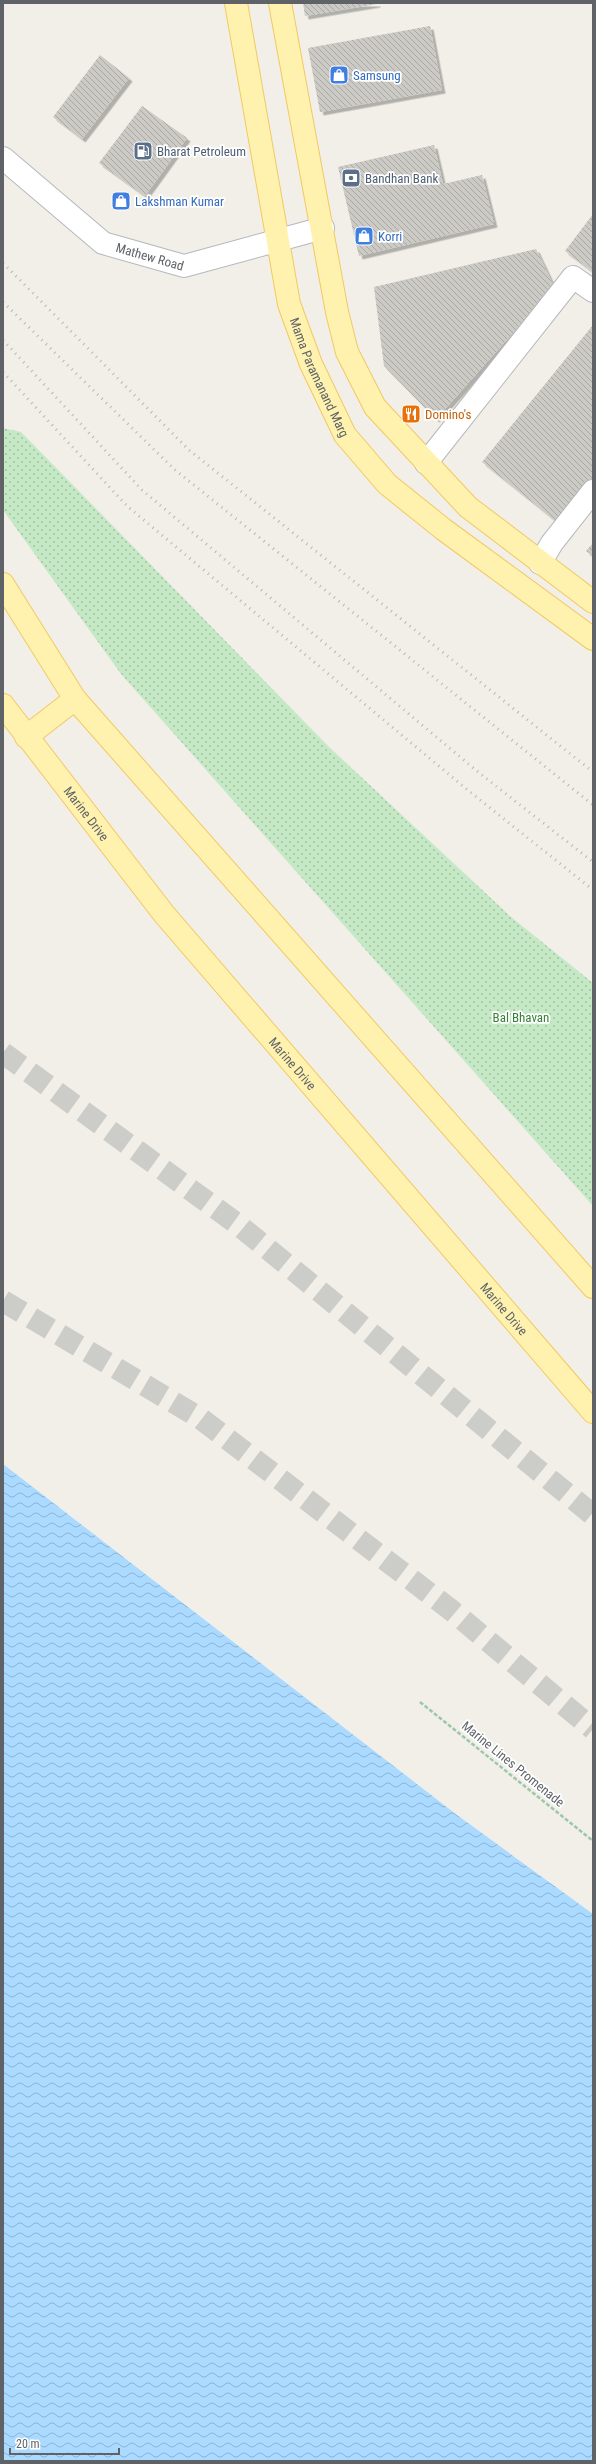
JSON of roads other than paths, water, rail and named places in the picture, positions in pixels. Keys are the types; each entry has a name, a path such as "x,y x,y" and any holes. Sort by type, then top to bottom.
{"main road":[{"name":"Mama Paramanand Marg","path":"236,3 277,241 290,304 311,364 345,436 387,484 443,529 593,639"},
{"path":"280,3 323,228 337,312 347,352 375,407 468,507 593,602"},
{"path":"3,584 75,699 593,1287"},
{"path":"26,737 75,699"},
{"name":"Marine Drive","path":"3,705 26,737 164,914 593,1412"}],"street":[{"name":"Mathew Road","path":"3,158 103,243 184,266 323,228"},
{"path":"426,462 573,277 593,292"},
{"path":"540,563 552,542 593,490"}],"water":[{"path":"3,1464 457,1815 593,1914 593,2461 3,2461"}],"tunnel":[{"path":"3,1053 236,1223 593,1515"},
{"path":"3,1301 200,1418 451,1610 593,1729"}],"railway":[{"path":"3,263 189,450 593,772"},
{"path":"3,302 174,469 593,805"},
{"path":"3,340 142,490 478,772 593,862"},
{"path":"3,372 127,506 464,787 593,890"}],"place":[{"name":"Samsung","path":"339,75"},
{"name":"Bharat Petroleum","path":"143,151"},
{"name":"Bandhan Bank","path":"351,178"},
{"name":"Lakshman Kumar","path":"121,201"},
{"name":"Korri","path":"364,236"},
{"name":"Domino's","path":"411,414"}],"park label":[{"name":"Bal Bhavan","path":"521,1017"}]}
